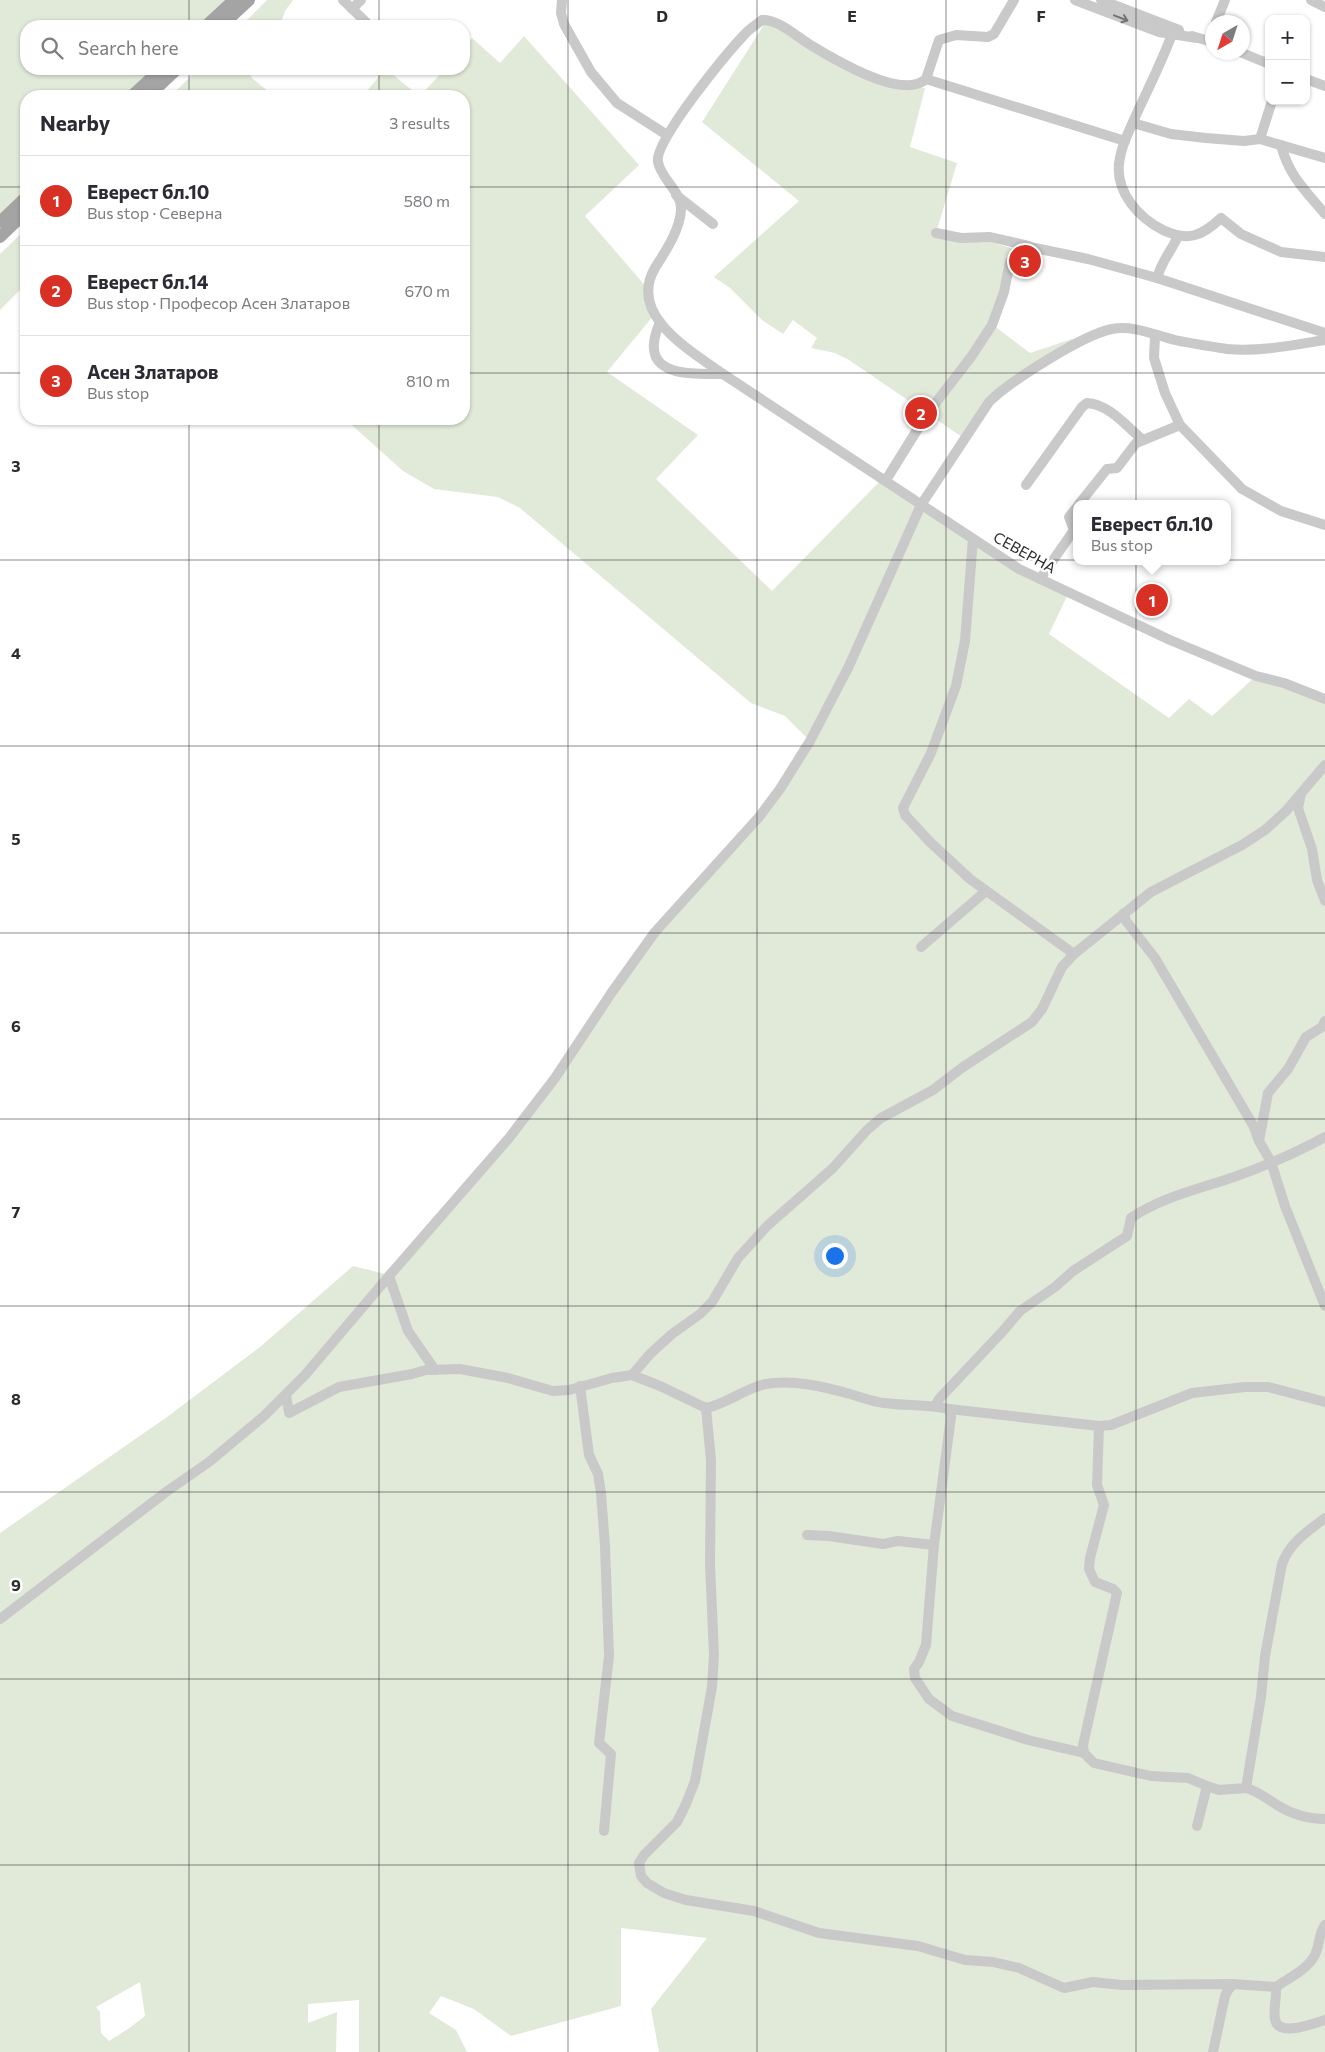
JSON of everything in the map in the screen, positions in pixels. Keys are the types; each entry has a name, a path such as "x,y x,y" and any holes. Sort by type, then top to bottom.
{"main road":[{"path":"212,20 234,0"},
{"path":"227,20 249,0"},
{"path":"138,90 155,75"},
{"path":"154,90 171,75"},
{"path":"0,222 20,203"},
{"path":"0,237 20,218"}],"street":[{"path":"342,0 364,20"},
{"path":"352,9 361,0"},
{"path":"562,0 561,13 564,24 591,72 617,103 667,135"},
{"path":"713,224 676,194 657,161 659,151 684,110 745,34 762,20 773,21 819,50 864,74 889,83 906,86 922,83 926,79 939,40 956,35 988,37 994,34 1014,0"},
{"path":"1075,0 1159,32 1173,31"},
{"path":"1101,0 1173,31 1197,38 1205,38"},
{"path":"1219,15 1225,0"},
{"path":"1311,0 1325,7"},
{"path":"1173,31 1125,142 1119,164 1120,174 1130,203 1141,216 1153,225 1178,236 1186,238 1198,234 1211,228 1221,218 1242,234 1280,252 1325,257"},
{"path":"1250,56 1265,62"},
{"path":"926,79 1125,142"},
{"path":"1310,80 1325,86"},
{"path":"1260,139 1271,105"},
{"path":"1133,123 1171,134 1244,141 1260,139 1325,158"},
{"path":"1281,145 1286,163 1295,178 1325,214"},
{"name":"СЕВЕРНА","path":"676,194 681,208 679,220 665,251 650,277 648,302 654,315 684,346 1019,569 1170,640 1256,676 1284,683 1325,700"},
{"path":"936,233 961,238 990,237 1088,259 1157,278 1325,333"},
{"path":"1157,278 1162,262 1173,248 1178,236"},
{"path":"886,480 927,414 971,357 992,325 1004,292 1010,262 1018,250 1030,247"},
{"path":"660,322 653,337 654,347 658,360 668,369 684,374 724,374"},
{"path":"0,1620 166,1492 209,1462 286,1395 533,1109 655,932 759,818 780,789 831,704 882,596 921,505 989,402 1001,390 1077,344 1106,331 1131,329 1144,331 1155,336 1230,349 1249,349 1325,340"},
{"path":"1155,336 1154,358 1165,394 1180,425 1242,489 1281,511 1325,525"},
{"path":"1026,485 1082,407 1087,403 1099,405 1130,427 1143,440"},
{"path":"1082,500 1106,469 1117,468 1136,443 1180,425"},
{"path":"1073,512 1069,517 1073,527"},
{"path":"1040,579 1073,531"},
{"path":"974,539 965,641 956,686 931,753 903,808 905,815 930,842 970,880 1074,954"},
{"path":"632,1375 672,1334 700,1314 712,1302 738,1258 767,1226 833,1168 867,1130 881,1118 934,1090 963,1067 1032,1022 1042,1009 1062,967 1074,954 1151,892 1242,845 1265,830 1302,793 1325,765"},
{"path":"1302,793 1298,808 1312,849 1317,880 1325,901"},
{"path":"921,947 986,891"},
{"path":"1124,913 1126,921 1154,958 1253,1126 1271,1162 1285,1206 1325,1306"},
{"path":"1259,1141 1264,1103 1268,1093 1288,1069 1306,1037 1322,1027 1325,1021"},
{"path":"935,1406 939,1399 1020,1311 1055,1287 1072,1271 1127,1236 1131,1218 1142,1211 1197,1187 1232,1177 1271,1162 1325,1137"},
{"path":"389,1276 408,1331 426,1357 431,1370"},
{"path":"286,1395 289,1413 339,1387 431,1370 476,1371 553,1391 569,1390 632,1375 706,1408 725,1402 765,1384 781,1383 828,1389 882,1403 935,1406 1099,1426 1112,1425 1192,1393 1245,1386 1268,1386 1325,1402"},
{"path":"580,1386 589,1455 598,1474 604,1530 609,1656 599,1743 611,1754 604,1831"},
{"path":"706,1408 711,1460 710,1564 714,1655 711,1697 695,1781 677,1822 654,1848 644,1855 640,1863 641,1876 664,1893 686,1900 754,1911 819,1933 918,1946 965,1960 994,1962 1019,1968 1064,1988 1093,1982 1122,1985 1233,1984 1276,1987 1304,1969 1316,1954 1321,1931 1325,1925"},
{"path":"949,1409 950,1417 934,1545 926,1645 914,1669 915,1678 929,1699 952,1716 1028,1740 1084,1753 1094,1763 1152,1776 1188,1778 1219,1790 1246,1788 1261,1794 1296,1816 1309,1819 1325,1819"},
{"path":"1084,1753 1084,1744 1117,1593 1095,1582 1089,1569 1090,1558 1104,1505 1096,1486 1099,1426"},
{"path":"1246,1788 1261,1697 1265,1656 1282,1564 1286,1552 1296,1540 1325,1518"},
{"path":"807,1536 829,1536 882,1544 898,1541 934,1545"},
{"path":"1197,1826 1207,1786"},
{"path":"1213,2052 1225,1996 1233,1984"},
{"path":"1276,1987 1274,2020 1279,2026 1286,2029 1325,2020"}],"green space":[{"path":"0,0 234,0 212,20 20,20 20,75 155,75 138,90 20,90 20,203 0,222"},
{"path":"267,0 293,0 285,11 282,20 247,20"},
{"path":"767,20 889,83 925,88 910,147 957,163 936,233 976,238 1018,250 993,325 1030,353 1072,339 1077,344 1001,390 965,439 849,360 835,353 811,348 817,338 793,320 783,334 762,320 730,288 714,277 799,201 702,122"},
{"path":"524,36 639,165 585,216 648,289 654,315 607,372 698,435 656,479 772,591 883,478 1019,569 1069,592 1049,634 1169,718 1189,699 1212,716 1256,676 1325,699 1325,2052 659,2052 651,2009 707,1938 621,1928 621,2006 511,2036 474,2009 441,1996 429,2013 456,2030 467,2052 359,2052 359,2000 308,2004 308,2023 337,2012 336,2052 0,2052 0,1533 167,1417 260,1347 353,1266 389,1275 509,1138 655,932 759,817 810,741 785,716 751,703 520,508 498,497 434,489 403,471 352,425 470,425 470,90 426,90 439,75 470,75 470,40 472,38 500,63","holes":["140,1982 145,2016 109,2041 101,2033 100,2012 96,2007"]},
{"path":"192,75 250,75 267,90 177,90"},
{"path":"380,75 393,75 412,90 368,90"},
{"path":"20,235 20,290 0,310 0,254"}],"place":[{"name":"Асен Златаров","path":"1025,261"},
{"name":"Еверест бл.14","path":"921,413"},
{"name":"Еверест бл.10","path":"1152,600"}]}
